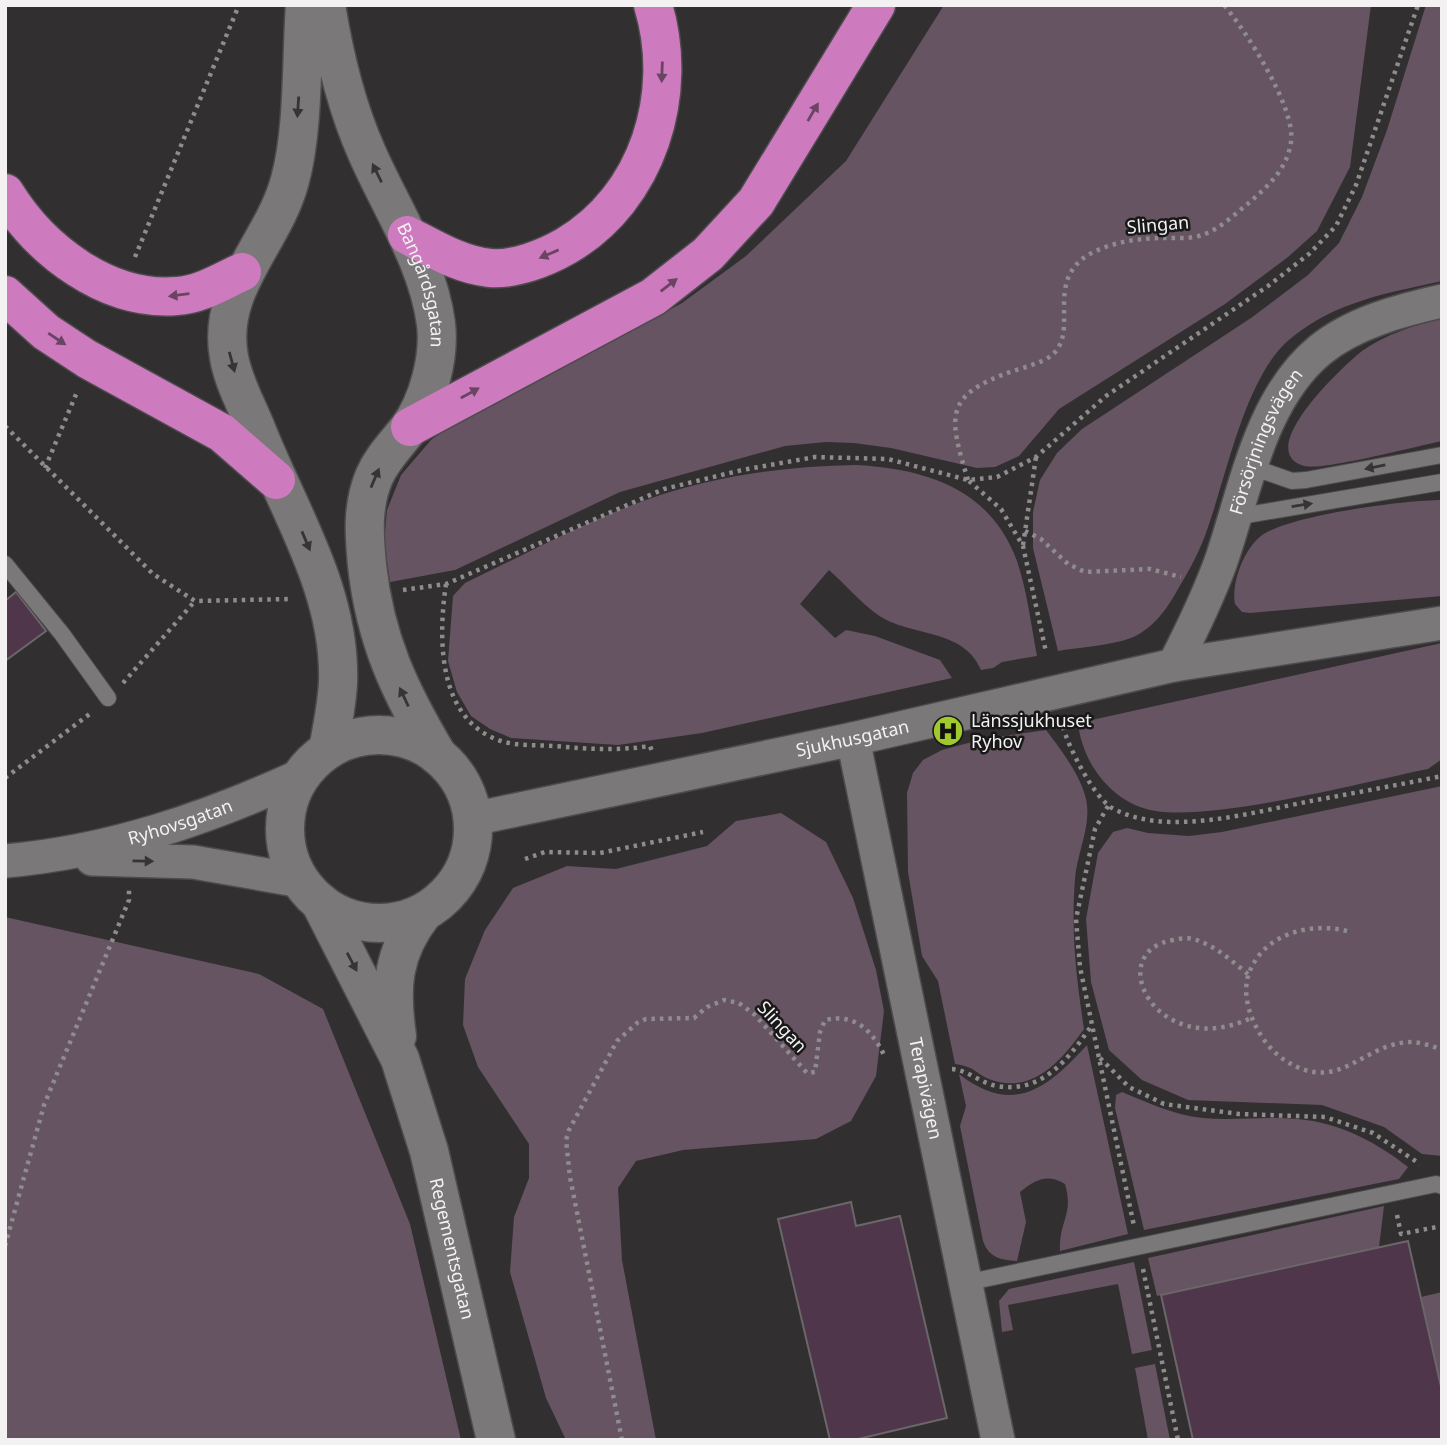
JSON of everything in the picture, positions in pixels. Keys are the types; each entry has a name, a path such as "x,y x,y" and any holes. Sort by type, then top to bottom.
{"highway":[{"path":"407,235 447,256 494,268 549,256 606,217 631,183 649,149 660,109 663,63 659,25 653,5"},
{"path":"410,427 653,297 708,254 756,202 876,5"},
{"path":"5,193 16,211 48,246 82,271 120,289 148,295 178,296 204,290 242,272"},
{"path":"5,295 46,332 87,359 222,433 276,480"}],"street":[{"path":"306,5 290,179 271,228 242,272 231,304 228,331 229,357 276,480 317,568 331,621 338,681 316,762 290,799 285,827 289,855 310,892 343,916 370,923 397,922 423,913 445,897 462,874 472,848 473,819 467,795 455,774 438,756 413,741 384,736 355,739 316,762"},
{"name":"Bangårdsgatan","path":"326,5 349,105 367,153 407,235 429,292 436,324 436,349 430,381 410,427 386,455 374,476 365,506 363,534 370,599 383,649 406,703 438,756"},
{"name":"Försörjningsvägen","path":"1174,665 1210,587 1276,405 1299,371 1320,349 1360,326 1442,301"},
{"name":"Sjukhusgatan","path":"473,819 853,739 1174,665 1442,623"},
{"name":"Terapivägen","path":"853,739 998,1440"},
{"name":"Ryhovsgatan","path":"51,857 185,824 244,802 316,762"},
{"name":"Ryhovsgatan","path":"5,861 51,857 192,862 310,892"},
{"name":"Regementsgatan","path":"310,892 400,1059"},
{"name":"Regementsgatan","path":"423,913 399,950 393,1010 400,1059 429,1150 496,1440"}],"lane":[{"path":"1252,467 1292,481 1442,455"},
{"path":"1235,517 1442,482"},
{"path":"1419,486 1442,490"},
{"path":"5,564 62,634 108,698"},
{"path":"965,1283 1439,1185"}],"path":[{"path":"134,260 239,5"},
{"name":"Slingan","path":"968,480 959,451 954,412 965,392 985,380 1052,355 1062,343 1062,298 1071,272 1087,256 1116,243 1200,236 1241,209 1274,181 1280,170 1292,140 1280,97 1244,29 1224,5"},
{"path":"392,591 446,583 664,489 743,470 815,457 888,459 968,480 997,477 1036,457 1107,396 1268,286 1309,254 1336,226 1356,185 1418,5"},
{"path":"45,468 82,380"},
{"path":"5,426 153,574 195,601 305,598"},
{"path":"1023,546 1036,457"},
{"path":"968,480 1001,509 1023,546 1046,652"},
{"path":"1025,531 1041,539 1068,564 1085,572 1150,569 1210,587"},
{"path":"446,583 441,644 452,696 465,716 484,734 504,742 617,751 650,746 659,778"},
{"path":"5,778 71,730 108,698 180,622 195,601"},
{"path":"1063,727 1069,748 1108,806 1129,816 1157,821 1216,819 1442,776"},
{"name":"Slingan","path":"622,1440 568,1166 566,1140 617,1041 646,1019 694,1018 708,1007 724,1000 739,1003 755,1015 807,1073 815,1072 820,1032 825,1020 838,1017 852,1018 875,1037 884,1056 898,1065 962,1070 973,1078 996,1086 1018,1087 1050,1076 1092,1025 1080,967 1076,919 1095,829 1108,806"},
{"path":"525,859 545,852 600,853 703,832"},
{"path":"5,1247 44,1105 129,901 129,861"},
{"path":"1347,931 1328,926 1309,926 1290,933 1258,959 1248,975 1252,1017 1271,1049 1305,1071 1325,1073 1343,1070 1396,1044 1413,1042 1442,1050"},
{"path":"1248,975 1208,945 1184,938 1165,941 1152,948 1142,961 1140,978 1149,1002 1162,1017 1179,1024 1220,1029 1252,1017"},
{"path":"1099,1058 1129,1087 1164,1104 1239,1114 1325,1117 1373,1133 1417,1161 1439,1185"},
{"path":"1392,1194 1401,1234 1442,1226"}],"shaded area":[{"path":"944,5 1371,5 1350,167 1317,231 1288,257 1225,304 1059,409 1019,456 995,467 977,468 891,448 854,443 826,442 785,446 620,492 455,570 390,582 384,543 387,510 401,475 431,440 487,400 554,372 682,303 746,256 846,161"},
{"path":"1426,5 1442,5 1442,281 1381,295 1343,308 1307,326 1290,339 1261,376 1240,427 1202,543 1164,611 1153,624 1131,638 1104,645 1058,651 1033,548 1033,512 1040,480 1057,453 1082,429 1251,318 1308,275 1339,243 1362,197 1387,130"},
{"path":"1442,319 1442,441 1314,467 1304,466 1291,457 1289,444 1295,427 1322,390 1352,359 1390,335"},
{"path":"856,465 907,471 931,478 953,487 973,500 990,516 1005,536 1017,561 1037,656 1002,662 993,668 981,670 973,656 949,640 905,627 878,615 829,570 800,604 835,638 846,630 875,636 940,660 952,678 702,733 618,745 511,738 490,729 471,716 457,692 448,661 453,596 465,583 600,518 671,492 750,474"},
{"path":"1442,500 1442,596 1250,613 1242,612 1235,604 1235,586 1244,558 1261,536 1275,528 1348,510"},
{"path":"1442,643 1442,759 1428,769 1325,792 1240,807 1201,812 1168,812 1143,808 1118,795 1098,775 1080,737 1078,723"},
{"path":"1046,730 1075,771 1086,799 1086,829 1075,879 1074,918 1084,1029 1056,1063 1044,1072 1019,1083 1005,1083 955,1064 938,981 922,956 908,872 907,793 913,773 923,760 942,750 983,739"},
{"path":"1442,786 1442,1156 1422,1154 1384,1127 1322,1105 1188,1100 1142,1080 1109,1050 1091,982 1086,919 1098,853 1113,832 1127,828 1148,833 1189,836 1222,832"},
{"path":"781,813 826,842 853,898 876,970 884,1011 876,1076 851,1121 816,1139 683,1150 636,1161 618,1188 622,1260 656,1440 566,1440 546,1398 510,1272 514,1217 529,1178 529,1144 478,1067 463,1025 465,979 485,930 513,888 567,866 616,869 707,846 736,821"},
{"path":"5,917 259,974 323,1009 410,1224 461,1440 5,1440"},
{"path":"1087,1045 1128,1234 1060,1251 1068,1203 1065,1184 1052,1179 1041,1179 1020,1192 1026,1222 1017,1261 996,1257 983,1241 960,1126 966,1106 959,1074 978,1087 996,1093 1013,1095 1028,1092 1058,1074"},
{"path":"1122,1092 1161,1108 1192,1116 1216,1119 1293,1119 1334,1126 1360,1137 1408,1167 1399,1179 1144,1230 1115,1108 1116,1095"},
{"path":"1384,1206 1379,1247 1157,1296 1148,1258"},
{"path":"1134,1262 1152,1350 1132,1354 1118,1284 1008,1305 1013,1330 1002,1332 999,1301 1009,1289"},
{"path":"1442,1292 1442,1391 1421,1297"},
{"path":"1155,1364 1170,1440 1148,1440 1135,1368"}],"building":[{"path":"16,592 46,631 5,661 5,601"},
{"path":"851,1202 856,1226 900,1216 947,1418 854,1440 830,1440 778,1219"},
{"path":"1408,1241 1442,1391 1442,1440 1193,1440 1161,1295"}],"place":[{"name":"Länssjukhuset Ryhov","path":"948,731"}]}
